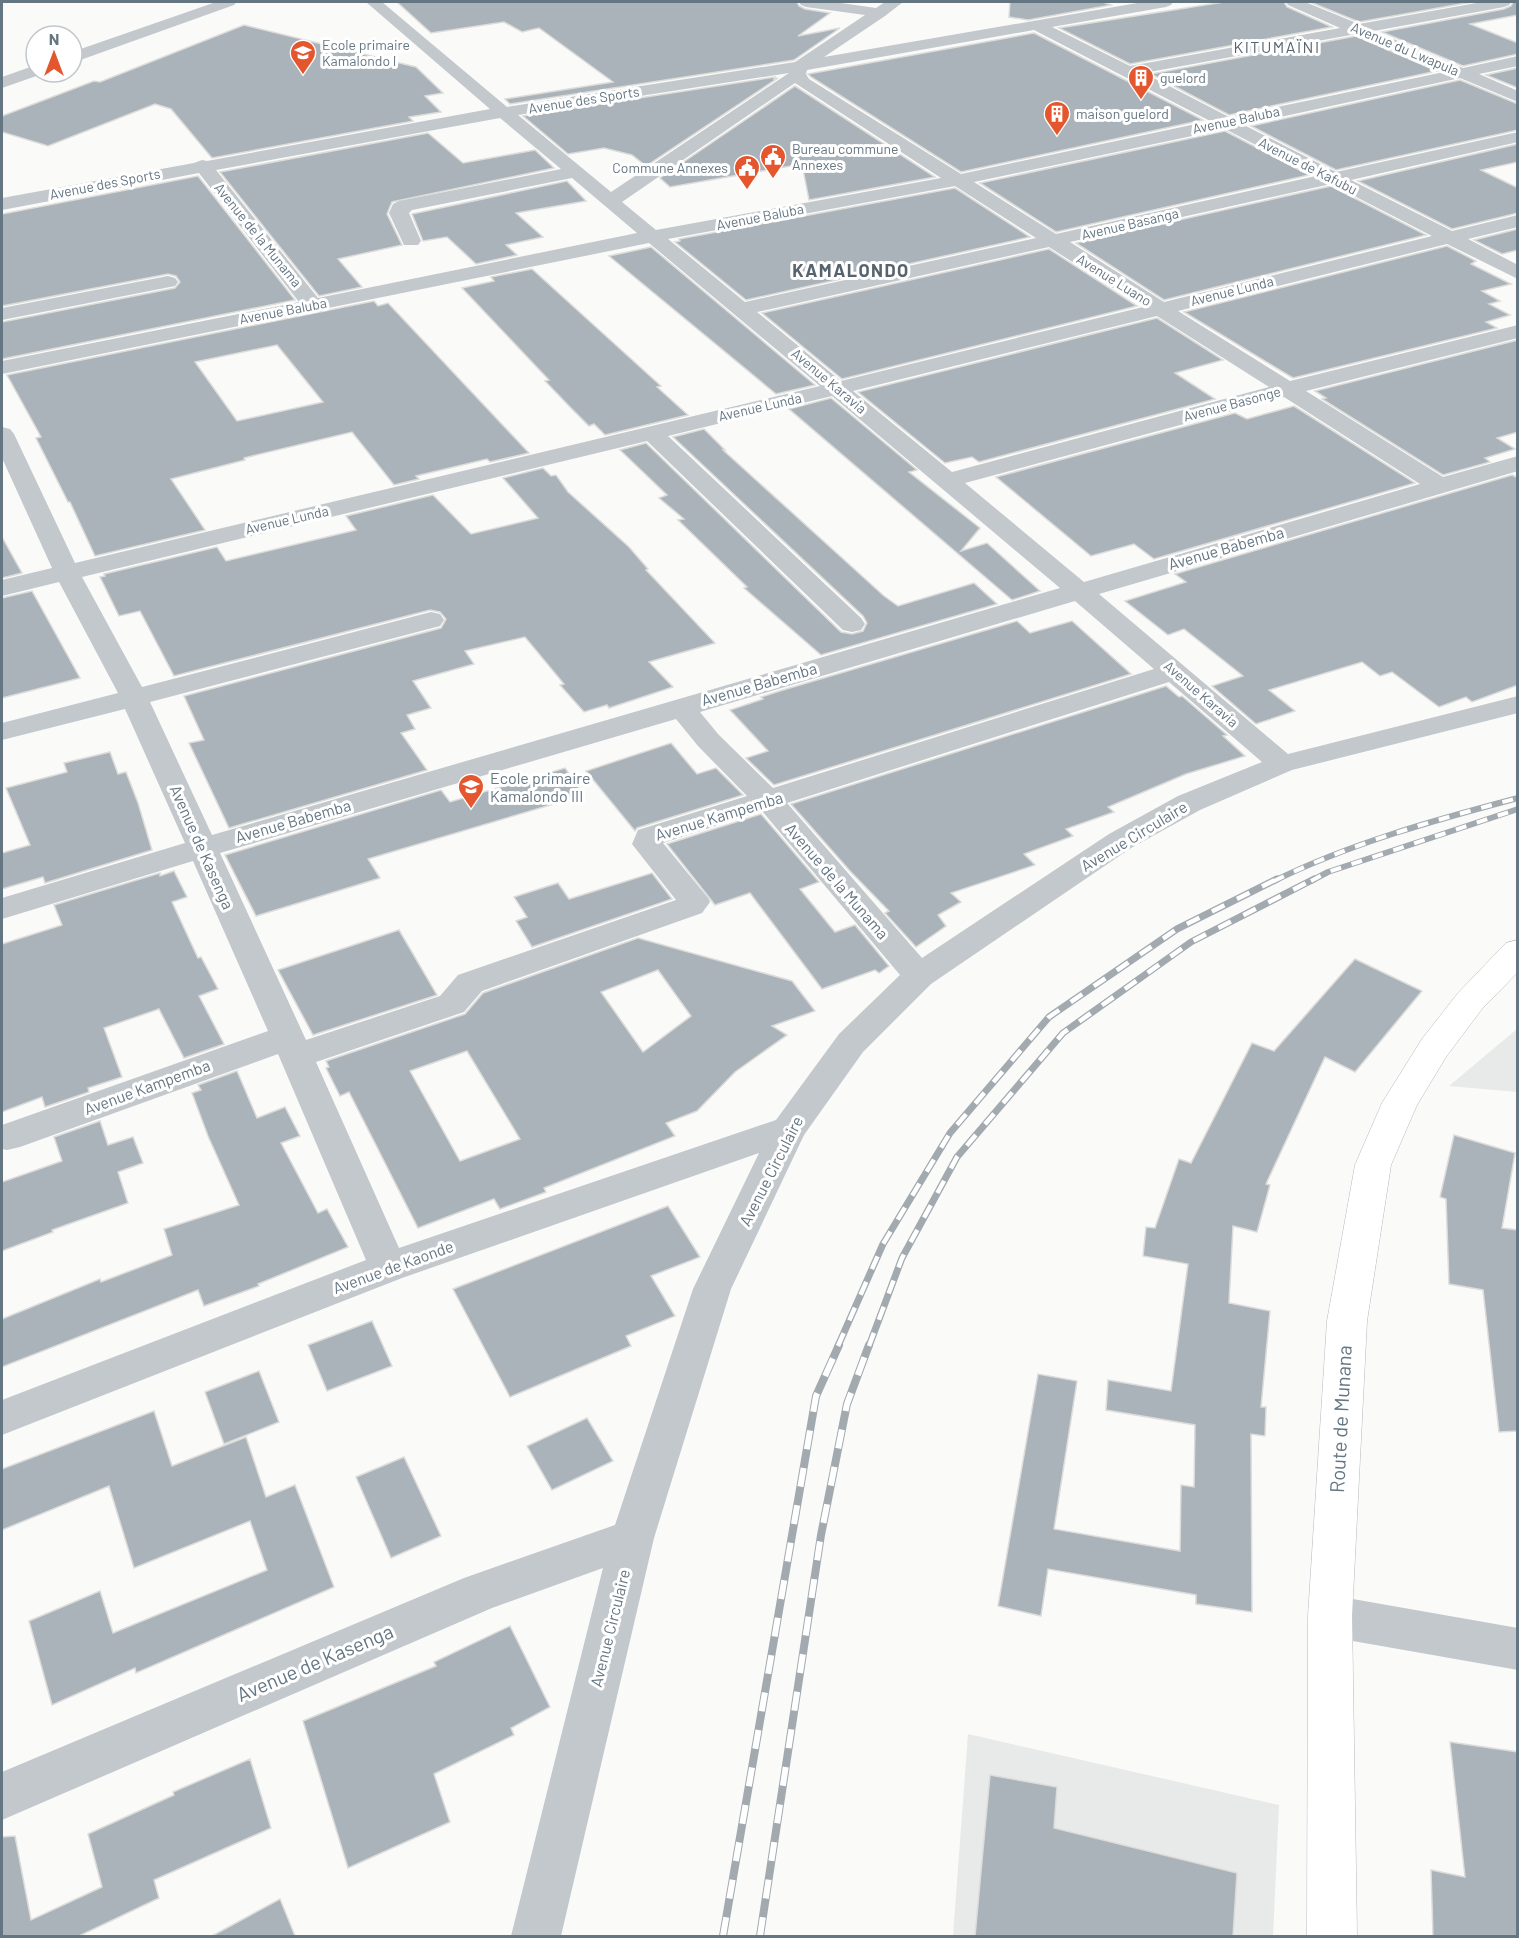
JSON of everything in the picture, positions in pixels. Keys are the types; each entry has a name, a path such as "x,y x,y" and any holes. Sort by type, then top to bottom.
{"main road":[{"name":"Route de Munana","path":"1332,1936 1330,1616 1347,1321 1373,1165 1400,1103 1434,1048 1470,1001 1518,951"}],"street":[{"path":"84,54 229,2"},
{"name":"Avenue Karavia","path":"373,2 839,388 1282,764"},
{"path":"806,2 880,13"},
{"path":"611,201 895,2"},
{"name":"Avenue des Sports","path":"2,204 202,165 503,112 799,70 1035,24 1166,2"},
{"name":"Avenue du Lwapula","path":"1293,2 1518,97"},
{"path":"1125,72 1504,2"},
{"name":"Avenue de Kafubu","path":"1035,24 1518,273"},
{"name":"Avenue Baluba","path":"2,368 654,236 958,180 1518,61"},
{"name":"Avenue Luano","path":"799,70 809,87 1440,486"},
{"path":"2,83 24,75"},
{"name":"Avenue Basanga","path":"743,309 1518,137"},
{"name":"Avenue de la Munama","path":"202,165 313,305"},
{"path":"411,241 399,213 400,208 406,205 576,172"},
{"name":"Avenue Lunda","path":"2,588 839,388 1518,221"},
{"path":"2,314 168,282"},
{"name":"Avenue Basonge","path":"947,481 1287,389 1518,331"},
{"path":"652,433 852,624"},
{"name":"Avenue de Kasenga","path":"6,452 134,698 292,1046 388,1267"},
{"name":"Avenue Babemba","path":"2,909 681,707 1518,463"},
{"path":"2,732 431,620"},
{"name":"Avenue Kampemba","path":"7,1137 292,1046 453,1004 470,983 691,906 694,903 693,898 647,840 649,837 769,801 1174,671"},
{"name":"Avenue Circulaire","path":"536,1936 632,1538 712,1289 789,1129 851,1043 919,976 1120,841 1189,803 1282,764 1518,704"},
{"name":"Avenue de la Munama","path":"681,707 708,740 769,801 919,976"},
{"name":"Avenue de Kaonde","path":"2,1418 388,1267 789,1129"},
{"name":"Avenue de Kasenga","path":"2,1796 480,1592 632,1538"},
{"path":"1330,1616 1518,1649"}],"shaded area":[{"path":"1517,1029 1517,1092 1449,1086"},
{"path":"968,1734 1279,1805 1273,1936 953,1936"}],"building":[{"path":"397,2 797,2 805,9 830,13 798,36 840,28 794,60 510,104 505,99 613,82 539,28 522,32 504,22 431,33"},
{"path":"1010,2 1103,2 1111,5 1028,20 1009,17"},
{"path":"1224,2 1284,2 1287,7 1332,27 1130,64 1059,28"},
{"path":"1310,2 1472,2 1359,22"},
{"path":"1513,2 1517,2 1518,15 1470,24 1518,43 1518,54 1463,66 1382,32 1504,9 1511,6"},
{"path":"244,25 416,67 443,93 425,96 441,112 409,117 413,121 212,158 171,109 155,104 48,146 2,132 2,116 94,81 100,82"},
{"path":"1034,33 1203,120 961,172 808,74"},
{"path":"1356,36 1437,71 1229,115 1151,74"},
{"path":"1518,68 1518,88 1486,75"},
{"path":"775,77 774,79 778,78 646,166 632,155 604,148 568,154 523,116"},
{"path":"1460,80 1518,104 1518,130 1336,170 1251,126"},
{"path":"795,86 935,177 809,200 802,164 670,187 660,178"},
{"path":"1225,131 1309,175 1056,232 980,183"},
{"path":"428,133 463,163 535,150 554,168 392,202 387,214 402,245 338,259 362,287 319,296 220,172"},
{"path":"1518,144 1518,162 1481,170 1518,188 1518,213 1452,229 1358,181"},
{"path":"198,176 295,300 2,359 2,322 175,288 180,282 176,276 168,274 2,306 2,214"},
{"path":"567,181 586,201 516,213 543,237 506,245 517,255 476,264 447,237 423,241 412,214"},
{"path":"1331,186 1426,235 1164,300 1076,243"},
{"path":"955,188 1030,237 746,300 675,242 680,241 679,239"},
{"path":"1518,229 1518,250 1502,254 1474,240"},
{"path":"1447,246 1476,261 1471,264 1511,284 1482,291 1500,301 1489,304 1510,315 1486,322 1497,328 1293,378 1184,312"},
{"path":"651,247 815,385 776,394 609,256"},
{"path":"1049,249 1137,306 842,379 762,313"},
{"path":"532,269 661,386 657,387 688,415 605,435 594,424 589,426 545,381 549,380 462,288 494,281 491,277"},
{"path":"374,301 378,306 388,303 529,453 490,462 487,459 416,476 419,479 394,485 352,432 244,458 245,460 171,479 205,530 95,556 36,438 41,437 7,375","holes":["277,345 323,402 237,421 195,362"]},
{"path":"1157,318 1223,360 1175,373 1215,399 979,462 972,457 945,463 858,392"},
{"path":"1518,340 1518,432 1497,438 1515,449 1485,458 1490,462 1443,475 1322,399 1326,398 1315,391"},
{"path":"831,398 917,470 909,472 980,528 961,551 987,543 1040,591 1012,600 789,409"},
{"path":"1294,406 1415,483 1154,559 1134,544 1091,556 996,477 1235,413 1247,419"},
{"path":"704,429 725,450 723,450 884,596 898,606 974,583 997,604 821,655 744,588 747,587 678,520 684,519 659,498 667,495 620,450 646,443 841,632 852,634 863,631 867,623 863,616 673,437"},
{"path":"543,468 551,476 556,475 568,492 629,547 648,569 646,570 715,643 649,662 673,687 609,708 607,705 584,712 560,685 564,684 525,637 465,651 474,664 413,681 431,708 407,715 415,729 401,733 427,770 229,828 189,743 204,740 184,696 441,628 446,619 440,612 430,610 174,676 140,611 119,616 100,577 105,576 104,574 217,547 226,561 356,530 346,516 433,495 471,534 538,518 503,478"},
{"path":"1512,475 1518,478 1518,685 1472,702 1466,697 1439,707 1392,672 1380,676 1362,662 1269,690 1295,711 1256,724 1212,686 1243,676 1184,629 1168,635 1125,601 1186,582 1175,574"},
{"path":"2,537 22,573 2,578"},
{"path":"32,591 80,678 2,698 2,598"},
{"path":"1017,621 1030,633 1072,621 1131,674 774,785 746,758 768,751 730,710 783,690"},
{"path":"1166,686 1179,697 1182,696 1227,735 1223,736 1245,756 1186,774 1108,807 1114,812 1066,829 1073,836 1024,854 1035,865 951,893 961,902 938,915 946,926 916,947 885,913 889,911 791,804"},
{"path":"671,743 697,774 716,768 743,795 637,828 635,831 586,771"},
{"path":"110,752 118,774 126,772 152,850 45,883 43,877 2,889 2,853 30,845 6,788 67,772 64,763"},
{"path":"565,768 584,795 368,859 380,878 256,916 225,855 441,790 450,802"},
{"path":"761,814 819,882 800,889 835,932 855,925 889,966 879,973 875,970 822,989 750,893 715,905 667,844"},
{"path":"174,871 187,897 172,902 198,958 201,957 218,989 199,996 224,1044 184,1058 159,1009 104,1028 122,1077 88,1088 89,1092 45,1107 42,1097 2,1112 2,944 62,925 54,905 160,873 160,876"},
{"path":"652,873 672,899 532,947 516,921 527,917 514,897 558,883 569,899"},
{"path":"399,930 437,995 313,1035 278,970"},
{"path":"638,938 792,981 815,1011 772,1026 787,1035 735,1072 697,1111 666,1123 675,1136 544,1188 546,1192 500,1209 494,1199 418,1228 349,1092 340,1096 326,1068 329,1067 326,1061 465,1014 483,993","holes":["658,970 691,1016 643,1052 601,992","467,1051 520,1139 460,1161 410,1071"]},
{"path":"1355,959 1422,991 1355,1072 1325,1057 1266,1184 1270,1185 1257,1232 1233,1226 1229,1303 1270,1311 1261,1407 1266,1407 1265,1436 1251,1434 1252,1612 1196,1604 1196,1595 1048,1569 1041,1616 998,1606 1038,1374 1077,1381 1054,1529 1180,1551 1181,1485 1194,1487 1195,1425 1106,1410 1108,1380 1171,1391 1188,1264 1143,1256 1146,1227 1155,1228 1179,1159 1191,1163 1252,1043 1274,1051"},
{"path":"237,1071 257,1118 285,1107 300,1136 281,1143 318,1213 327,1209 348,1247 258,1284 259,1286 204,1306 198,1290 2,1367 2,1319 100,1279 101,1282 172,1255 164,1229 239,1205 208,1136 192,1093 201,1090 198,1085"},
{"path":"100,1121 108,1145 133,1137 143,1163 118,1172 128,1203 52,1230 53,1232 2,1251 2,1182 62,1161 54,1137"},
{"path":"1454,1135 1515,1153 1502,1228 1518,1230 1518,1431 1499,1432 1483,1290 1449,1284 1446,1199 1440,1197"},
{"path":"668,1206 700,1257 651,1276 675,1316 626,1336 631,1346 510,1397 453,1289"},
{"path":"372,1321 392,1366 327,1391 308,1345"},
{"path":"259,1371 279,1422 224,1444 205,1392"},
{"path":"154,1411 172,1466 246,1437 266,1497 295,1485 334,1587 136,1673 135,1668 52,1705 29,1621 100,1591 113,1633 267,1570 250,1521 134,1568 109,1486 2,1530 2,1469"},
{"path":"587,1418 613,1461 552,1490 527,1446"},
{"path":"404,1457 441,1536 391,1558 356,1477"},
{"path":"510,1626 550,1707 511,1728 514,1735 434,1774 450,1822 348,1868 303,1721 436,1666 434,1662"},
{"path":"1450,1742 1518,1752 1518,1936 1433,1936 1431,1870 1465,1877"},
{"path":"250,1759 271,1828 154,1880 159,1898 79,1936 2,1936 2,1837 15,1836 31,1920 102,1887 88,1834 174,1795 173,1792"},
{"path":"990,1775 1057,1787 1054,1828 1237,1873 1233,1936 975,1936"},
{"path":"280,1899 295,1936 212,1936"}],"railway":[{"path":"1274,881 1363,844 1518,798"},
{"path":"1311,881 1328,872 1518,809"},
{"path":"838,1346 883,1244 950,1133 1049,1017 1177,929 1277,879"},
{"path":"869,1346 902,1258 957,1157 1063,1033 1191,942 1314,879"},
{"path":"723,1936 816,1396 839,1345"},
{"path":"760,1936 821,1535 847,1404 869,1345"}],"place":[{"name":"Ecole primaire Kamalondo I","path":"303,76"},
{"name":"guelord","path":"1141,101"},
{"name":"maison guelord","path":"1057,137"},
{"name":"Bureau commune Annexes","path":"773,180"},
{"name":"Commune Annexes","path":"747,191"},
{"name":"Ecole primaire Kamalondo III","path":"471,810"}],"district":[{"name":"KITUMAÏNI","path":"1277,47"},
{"name":"KAMALONDO","path":"851,271"}]}
